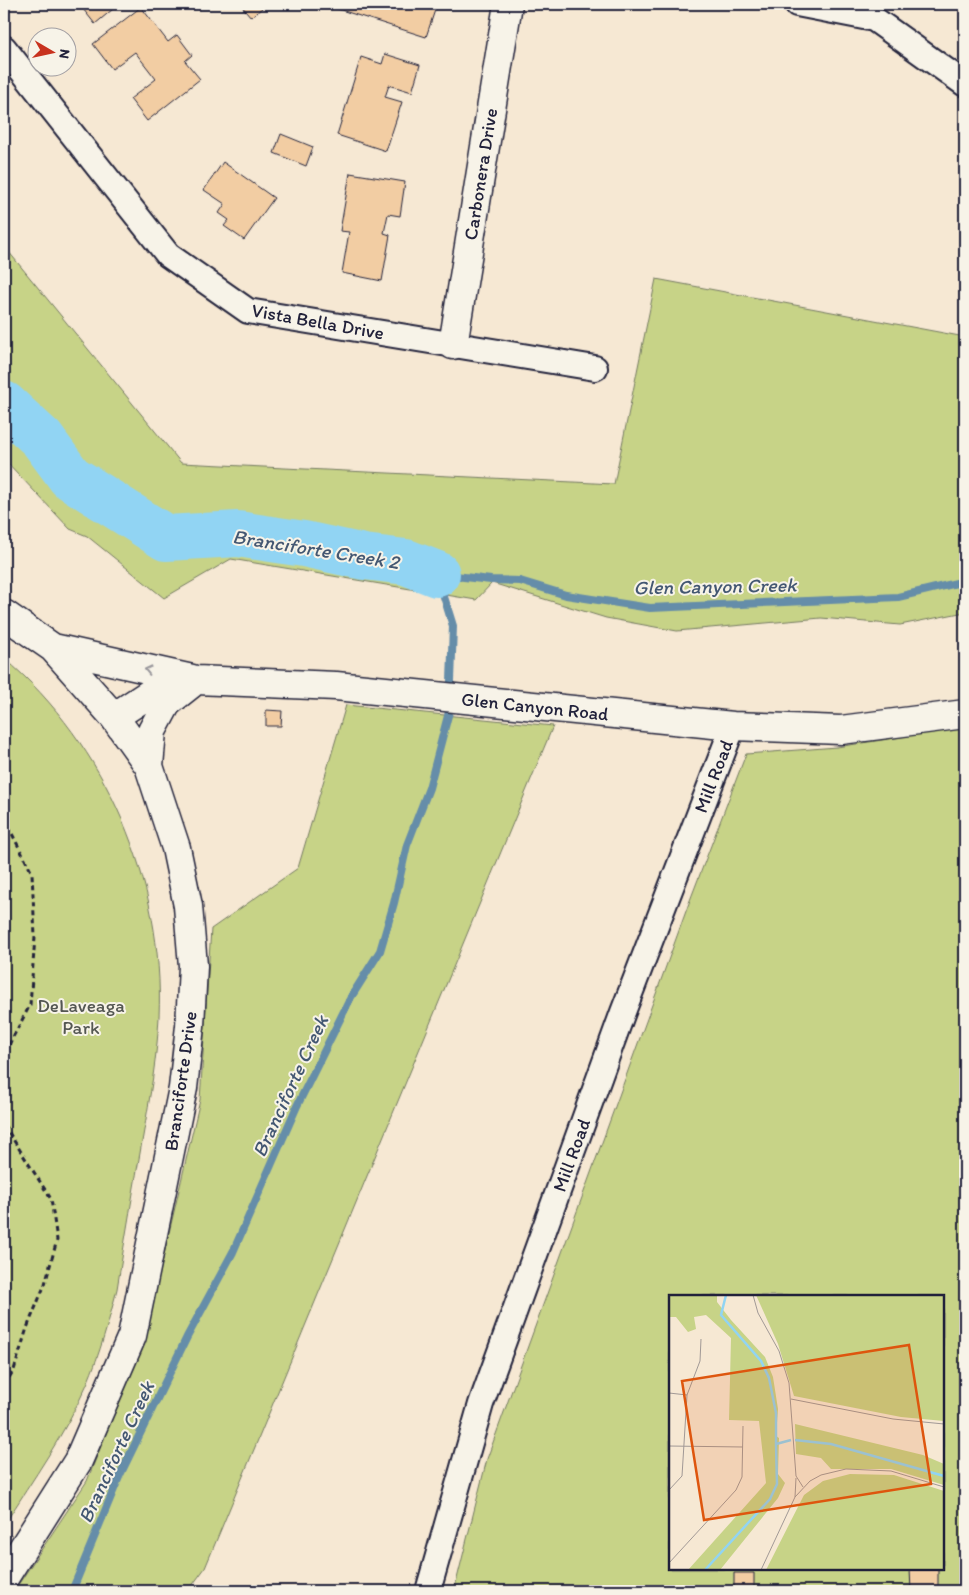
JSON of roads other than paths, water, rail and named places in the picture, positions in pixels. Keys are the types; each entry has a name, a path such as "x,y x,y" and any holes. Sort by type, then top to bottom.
{"street":[{"name":"Carbonera Drive","path":"453,345 508,4"},
{"path":"797,4 876,11 965,84"},
{"name":"Vista Bella Drive","path":"4,48 168,255 248,311 596,368"},
{"name":"Branciforte Drive","path":"4,614 53,648 114,717 149,766 176,848 188,906 193,966 190,1026 183,1088 132,1336 78,1461 4,1578"},
{"path":"53,648 196,680"},
{"path":"149,766 152,731 167,704 196,680"},
{"name":"Glen Canyon Road","path":"114,717 152,692 196,680 336,686 733,726 841,730 965,714"},
{"name":"Mill Road","path":"428,1591 481,1404 623,1012 733,726"}],"waterway":[{"name":"Branciforte Creek 2","path":"4,404 42,439 70,477 166,538 238,534 304,544 364,557 406,562 437,574"},
{"name":"Branciforte Creek","path":"72,1591 119,1477 187,1337 233,1252 297,1106 351,997 380,951 394,903 407,845 429,788 450,708 453,626 437,574 520,581 566,595 650,608 898,597 965,581"}],"water label":[{"name":"Glen Canyon Creek","path":"715,586"}],"park label":[{"name":"DeLaveaga Park","path":"81,1016"}]}
